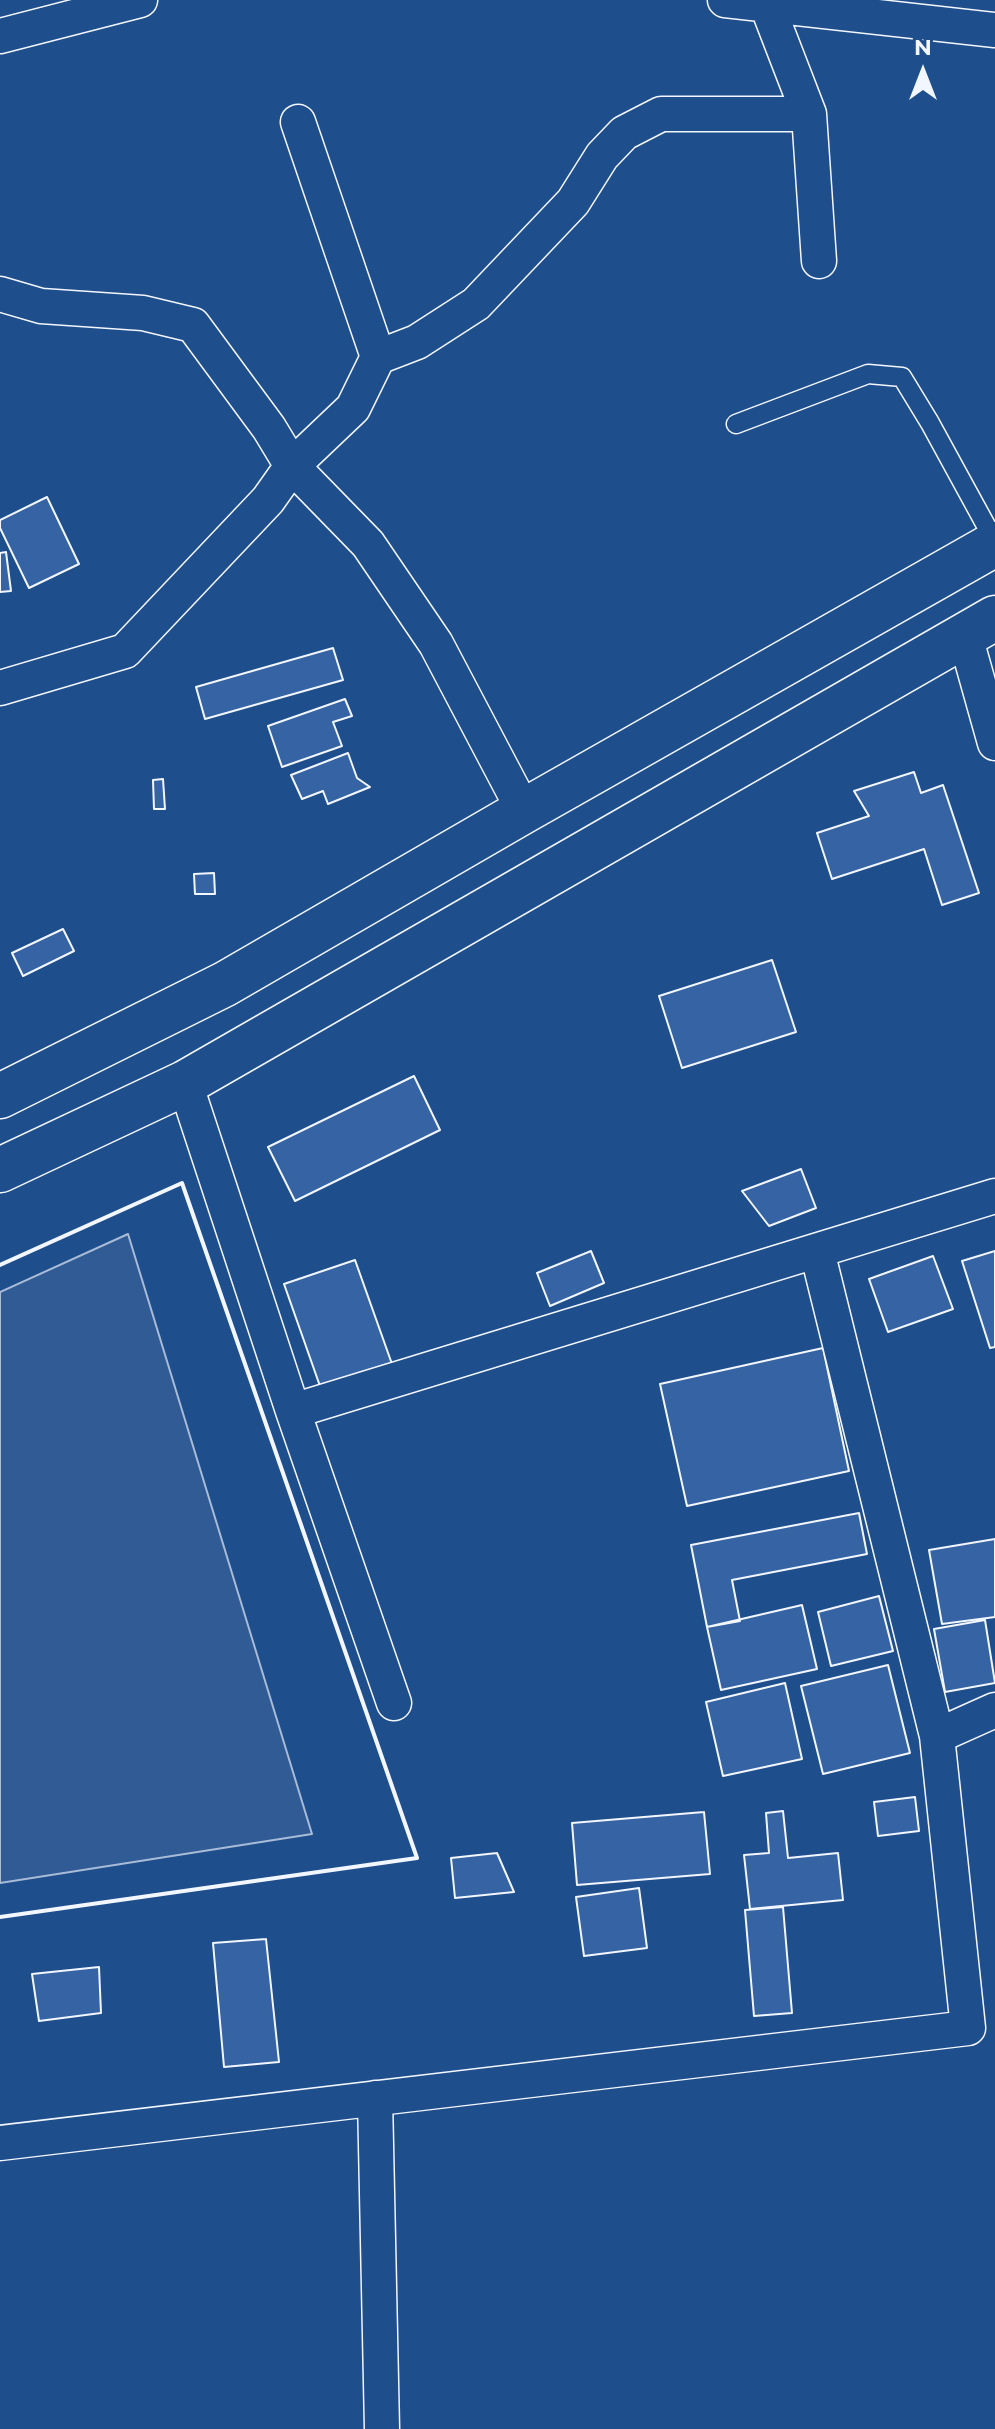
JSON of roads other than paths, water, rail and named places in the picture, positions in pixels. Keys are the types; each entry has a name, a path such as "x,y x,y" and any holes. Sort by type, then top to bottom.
{"main road":[{"path":"0,1096 225,984 995,543"},
{"path":"0,1170 185,1083 980,627"}],"street":[{"path":"0,36 140,0"},
{"path":"725,0 765,2 995,30"},
{"path":"765,2 809,114 819,261"},
{"path":"0,688 125,651 268,500 292,466 353,408 378,357 417,342 476,304 573,202 602,156 624,133 661,114 809,114"},
{"path":"298,122 378,357"},
{"path":"0,294 41,306 143,313 193,325 269,428 292,466 368,544 428,632 524,811"},
{"path":"980,627 995,743"},
{"path":"185,1083 293,1411 394,1703"},
{"path":"293,1411 995,1196"},
{"path":"0,2143 968,2028 937,1736 817,1251"},
{"path":"937,1736 995,1710"},
{"path":"375,2098 382,2429"}],"lane":[{"path":"736,424 868,374 902,377 995,543"}]}
